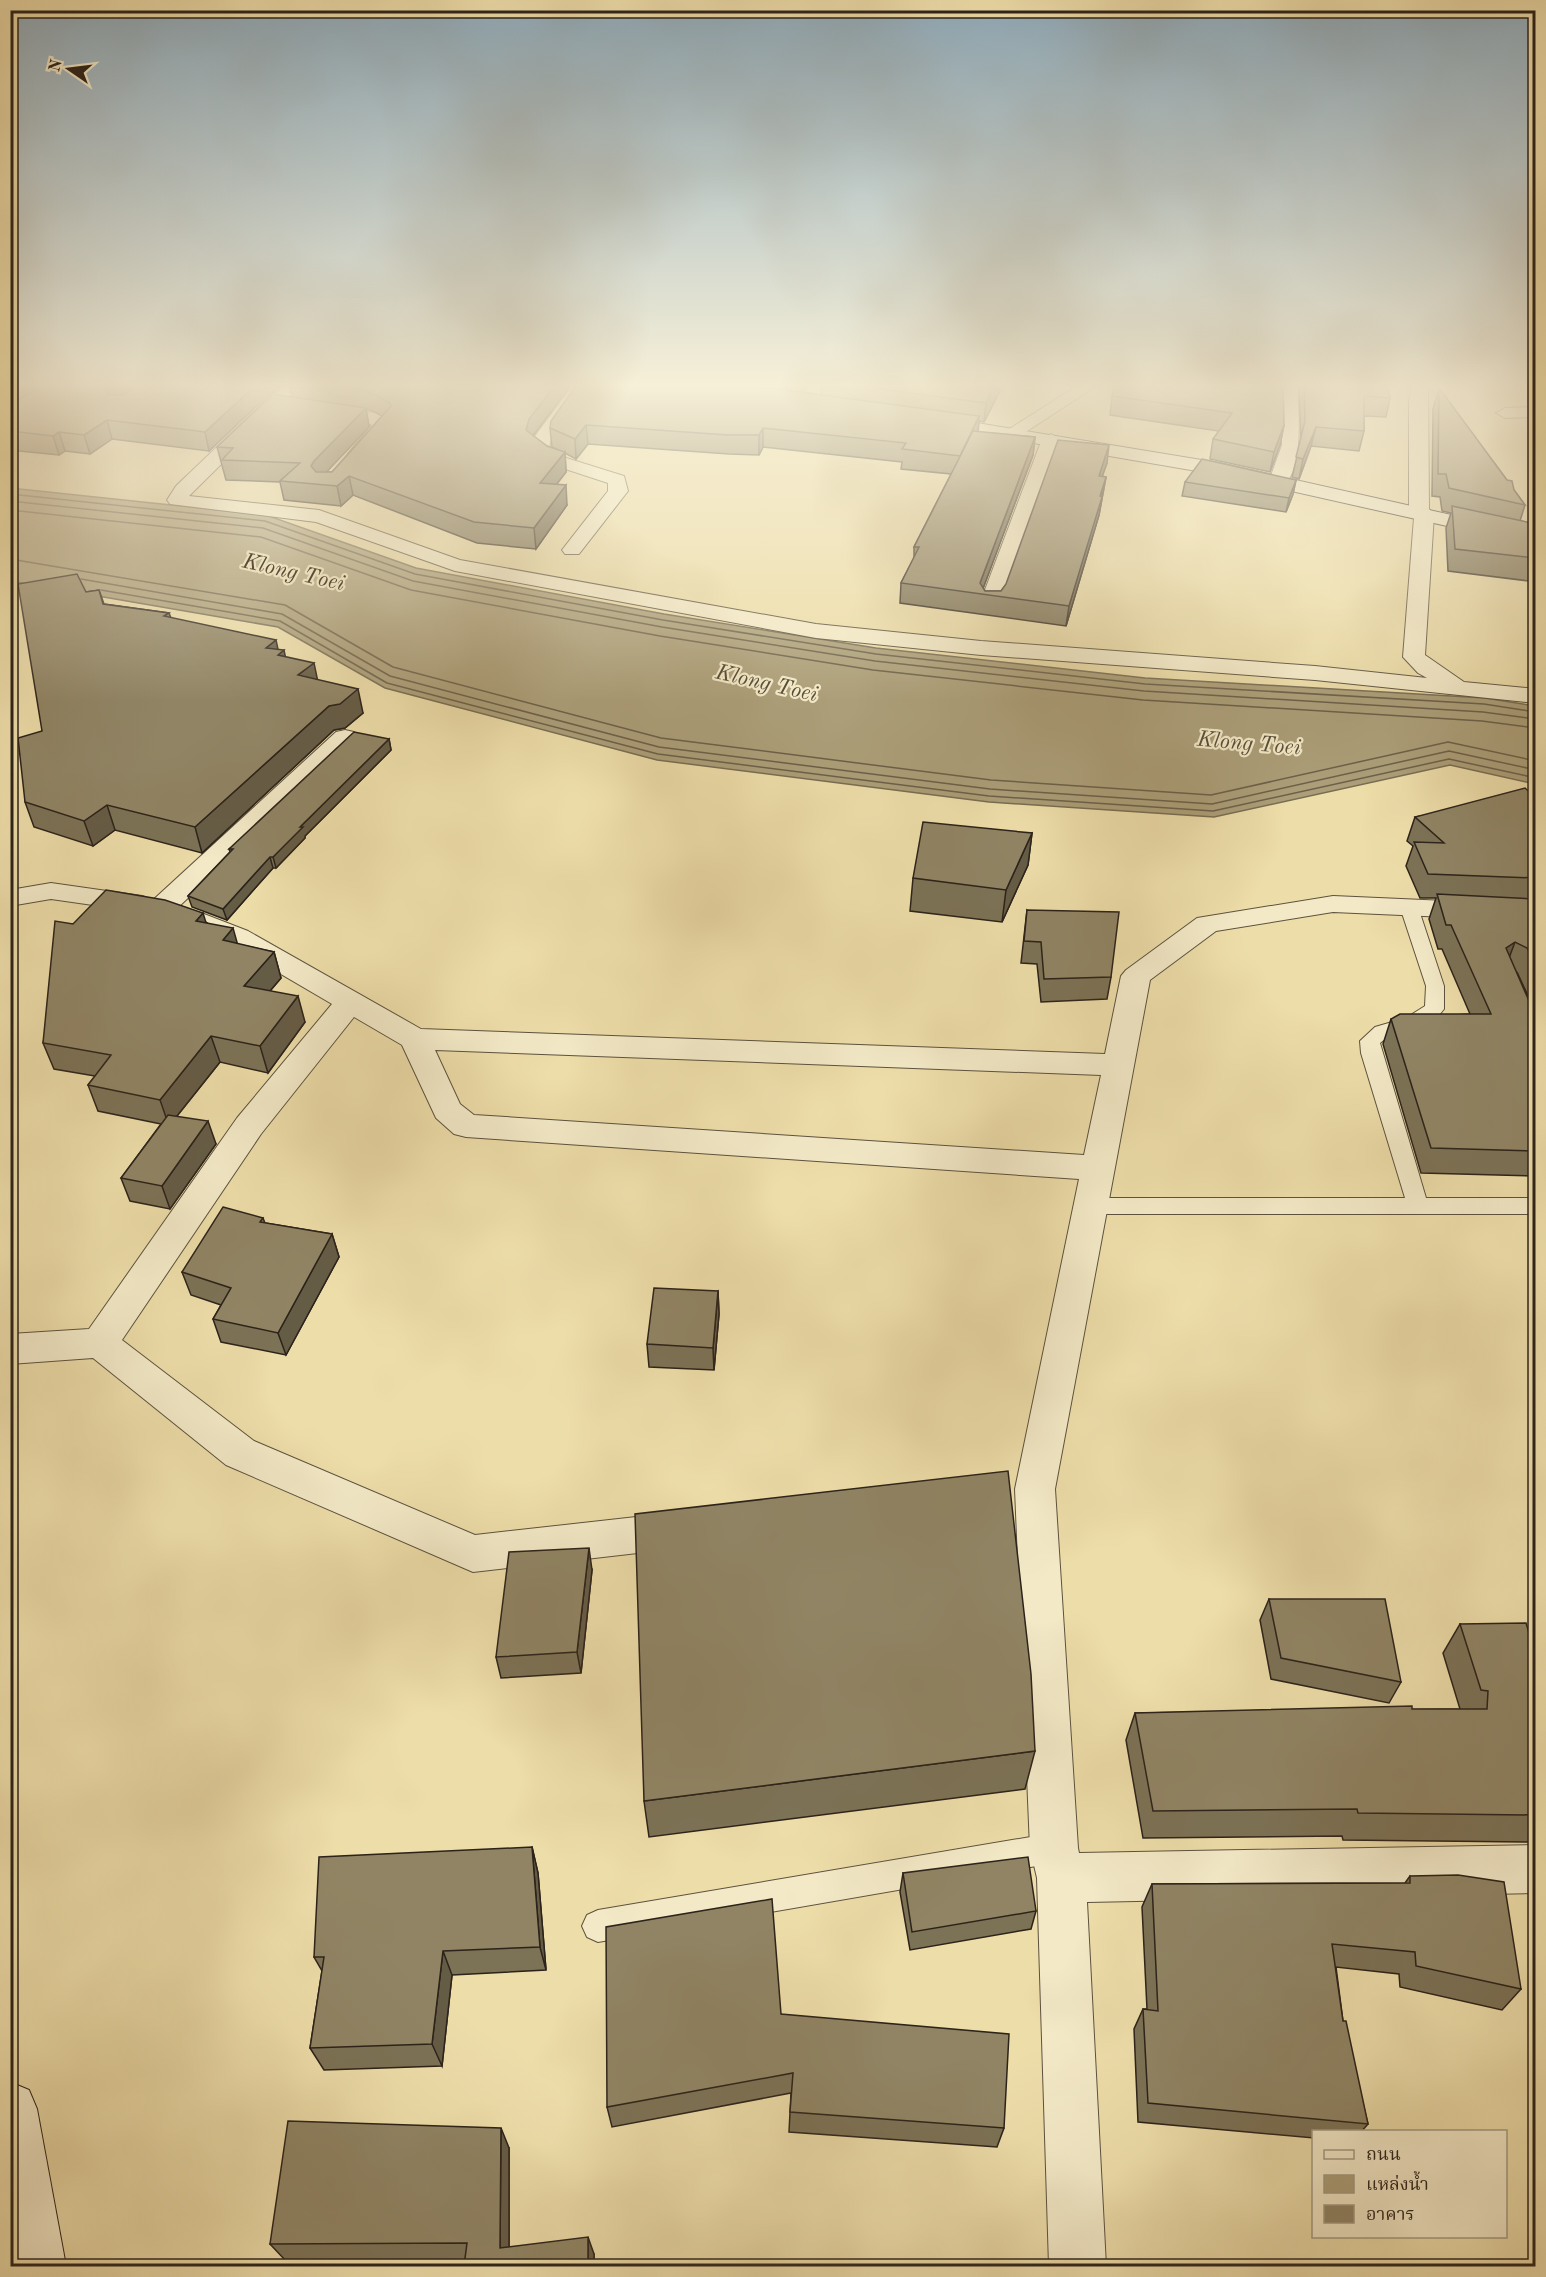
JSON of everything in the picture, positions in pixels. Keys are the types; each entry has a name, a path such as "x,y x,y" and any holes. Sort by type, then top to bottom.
{"street":[{"path":"184,489 177,500 319,516 466,567 816,631 981,648 1315,674 1536,696"},
{"path":"572,550 618,489"},
{"path":"991,603 1033,489"},
{"path":"1315,489 1536,540"},
{"path":"1421,489 1422,513 1414,657 1426,668 1466,688"},
{"path":"162,906 345,737"},
{"path":"10,898 51,891 162,906 238,937 351,1000 415,1039 1119,1065"},
{"path":"1078,2266 1058,1863 1017,1491 1090,1206 1136,976 1207,924 1333,904 1536,913"},
{"path":"100,1343 249,1126 351,1000"},
{"path":"415,1039 447,1110 466,1126 1098,1168"},
{"path":"10,1349 100,1343 240,1453 473,1554 719,1526"},
{"path":"1058,1863 1536,1869"},
{"path":"10,2109 38,2266"}],"lane":[{"path":"1409,908 1435,986 1434,1009 1413,1023 1382,1031 1370,1041 1418,1206"},
{"path":"1090,1206 1536,1206"},
{"path":"597,1926 1058,1863"}],"water":[{"name":"Klong Toei","path":"10,489 266,515 416,568 664,614 876,648 1145,678 1485,698 1535,706 1535,784 1450,765 1214,817 989,802 657,760 385,688 278,627 11,581"}],"building":[{"path":"385,489 563,489 534,528 474,522"},
{"path":"943,489 1015,489 980,583 985,591 1001,591 1006,584 1040,489 1102,489 1100,496 1102,497 1069,606 901,583 919,547 914,547"},
{"path":"1232,489 1292,489 1289,498"},
{"path":"1455,489 1514,489 1525,505"},
{"path":"1452,506 1536,524 1536,558 1455,549"},
{"path":"77,574 86,592 99,590 103,604 169,613 164,616 276,640 266,648 284,650 278,655 314,663 298,675 358,689 340,704 329,706 195,827 107,805 84,821 25,802 18,738 42,731 18,584"},
{"path":"354,732 389,739 273,857 270,857 223,909 188,896 233,849 229,849"},
{"path":"1525,788 1536,798 1536,878 1428,874 1414,842 1444,843 1415,817"},
{"path":"923,822 1032,833 1006,890 913,878"},
{"path":"106,890 165,900 203,913 196,921 233,928 223,940 274,952 244,986 298,996 260,1046 211,1036 160,1100 88,1085 111,1055 43,1043 55,921 73,924"},
{"path":"1437,894 1536,899 1536,966 1527,948 1515,942 1506,948 1536,1017 1536,1151 1431,1148 1391,1019 1400,1014 1491,1014 1451,925 1446,925"},
{"path":"1027,910 1119,912 1111,977 1044,979 1041,942 1024,941"},
{"path":"168,1115 208,1121 162,1186 121,1178"},
{"path":"223,1207 263,1218 260,1222 332,1234 278,1333 213,1319 231,1288 182,1272"},
{"path":"654,1288 718,1291 713,1348 647,1344"},
{"path":"1008,1471 1031,1674 1035,1751 644,1801 635,1514"},
{"path":"589,1548 577,1652 496,1657 509,1552"},
{"path":"1269,1599 1385,1599 1401,1682 1281,1658"},
{"path":"1526,1623 1536,1656 1536,1815 1358,1813 1357,1809 1153,1811 1135,1713 1412,1706 1412,1709 1487,1709 1488,1691 1481,1690 1460,1624"},
{"path":"532,1847 540,1947 443,1951 432,2044 310,2048 324,1957 314,1957 319,1857"},
{"path":"1028,1857 1036,1911 912,1932 903,1873"},
{"path":"1458,1875 1504,1882 1521,1989 1416,1966 1415,1952 1332,1944 1343,2021 1346,2021 1368,2124 1148,2103 1143,2009 1158,2011 1152,1884 1410,1883 1410,1876"},
{"path":"772,1899 781,2014 1009,2034 1004,2128 790,2112 793,2073 607,2107 606,1927"},
{"path":"288,2121 501,2128 500,2248 588,2237 588,2266 464,2266 467,2243 270,2244"}]}
